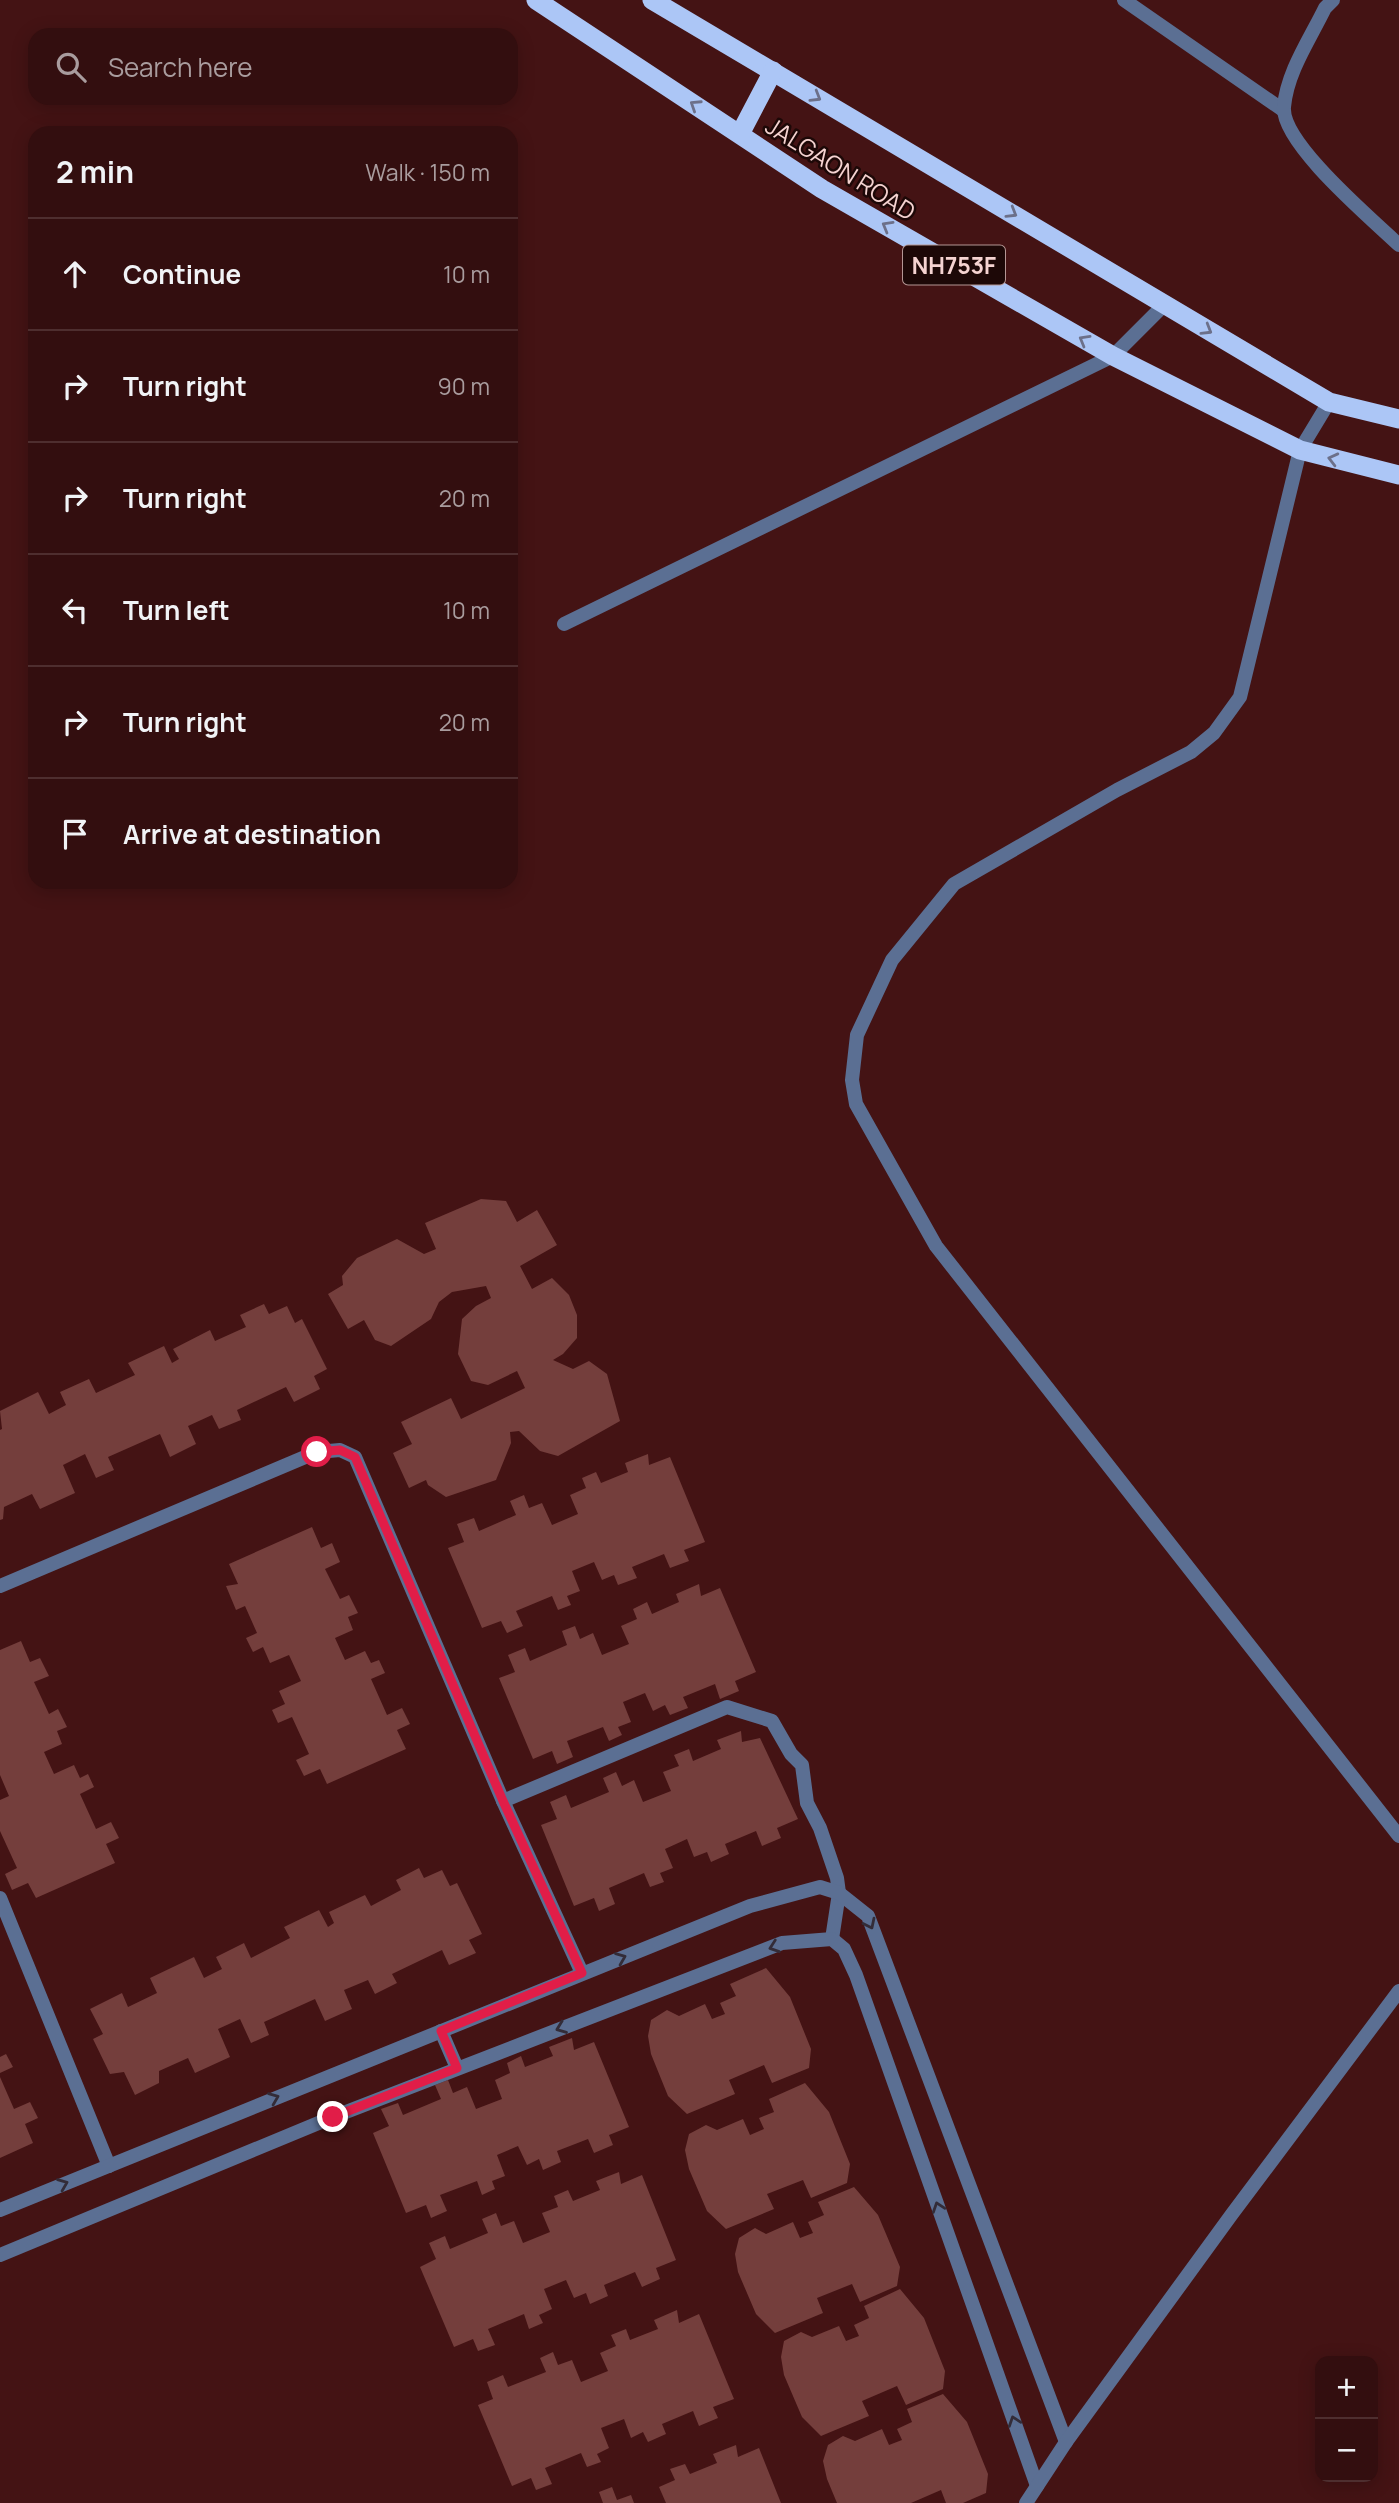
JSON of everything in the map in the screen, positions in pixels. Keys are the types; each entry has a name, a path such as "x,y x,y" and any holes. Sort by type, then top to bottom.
{"highway":[{"name":"JALGAON ROAD","path":"536,0 822,189 1113,356 1300,450 1399,475"},
{"name":"NH753F","path":"652,0 1329,402 1399,419"},
{"path":"740,134 773,71"}],"street":[{"path":"1124,0 1283,110 1294,137 1311,160 1399,245"},
{"path":"1283,110 1292,74 1329,3"},
{"path":"564,624 1113,356 1165,304"},
{"path":"1329,402 1300,450 1240,697 1214,733 1191,752 1117,790 954,884 892,960 857,1035 852,1080 856,1104 936,1246 1399,1836"},
{"path":"0,1586 317,1452 340,1450 355,1457 503,1801 582,1973"},
{"path":"503,1801 727,1707 772,1721 791,1754 802,1765 807,1802 820,1828 837,1878 839,1893 832,1938"},
{"path":"0,2210 750,1906 820,1887 839,1893 867,1916 1066,2442"},
{"path":"0,1898 110,2166"},
{"path":"0,2255 333,2117 782,1943 832,1938 844,1949 856,1975 1037,2486"},
{"path":"1026,2503 1066,2442 1232,2214 1399,1991"},
{"path":"441,2031 457,2068"}],"building":[{"path":"481,1199 506,1201 517,1222 537,1210 557,1245 520,1266 532,1289 552,1278 569,1295 577,1315 577,1338 563,1354 553,1360 573,1369 589,1361 607,1374 620,1421 558,1456 540,1451 519,1431 510,1432 511,1443 496,1480 446,1497 428,1485 426,1480 409,1488 393,1453 412,1444 401,1422 451,1398 461,1419 525,1388 517,1371 488,1385 471,1381 458,1354 462,1319 476,1306 491,1298 486,1286 452,1292 439,1302 431,1319 391,1346 375,1340 364,1320 348,1329 328,1294 343,1285 342,1276 357,1258 397,1239 424,1254 436,1249 425,1223"},
{"path":"264,1304 269,1314 287,1306 295,1323 302,1319 327,1369 314,1376 320,1389 294,1402 286,1387 237,1410 241,1420 219,1429 212,1415 188,1426 196,1444 170,1457 160,1434 108,1457 114,1470 96,1478 85,1454 63,1465 75,1493 40,1509 32,1494 4,1507 3,1519 0,1520 0,1411 38,1392 49,1414 66,1405 60,1392 89,1379 96,1393 135,1375 128,1363 164,1346 172,1363 179,1359 173,1349 210,1330 215,1341 246,1327 240,1315"},
{"path":"648,1454 649,1465 670,1457 705,1542 684,1550 689,1561 670,1568 664,1554 632,1567 637,1578 618,1585 614,1575 602,1580 594,1562 572,1571 580,1591 567,1596 571,1605 558,1610 552,1596 516,1611 523,1626 507,1633 501,1621 482,1628 448,1548 464,1542 457,1524 474,1518 479,1531 516,1515 510,1501 524,1495 529,1508 542,1503 552,1525 578,1514 570,1495 586,1488 582,1478 596,1472 601,1483 628,1472 625,1463"},
{"path":"312,1527 321,1548 332,1543 340,1562 325,1569 340,1599 349,1595 358,1613 348,1617 353,1630 335,1638 345,1660 365,1651 371,1663 379,1660 385,1673 371,1679 387,1715 402,1708 410,1724 397,1730 406,1749 327,1784 320,1769 304,1776 296,1760 309,1754 292,1717 278,1723 272,1710 285,1704 279,1691 301,1681 289,1655 270,1663 263,1647 253,1652 246,1638 257,1633 245,1606 236,1610 226,1586 238,1584 229,1564"},
{"path":"699,1584 701,1596 720,1588 756,1672 735,1681 739,1691 720,1699 715,1684 683,1697 688,1708 670,1715 665,1705 653,1711 645,1693 623,1702 631,1722 618,1727 622,1735 609,1741 603,1727 567,1741 573,1757 557,1764 552,1751 533,1759 499,1678 515,1672 508,1655 525,1648 530,1661 567,1645 562,1631 575,1626 580,1639 593,1633 602,1655 629,1644 621,1626 637,1619 633,1609 647,1602 652,1614 679,1602 676,1594"},
{"path":"21,1641 30,1662 40,1658 49,1676 34,1682 49,1714 58,1709 67,1727 57,1731 62,1744 44,1752 54,1774 74,1765 80,1778 88,1774 94,1787 80,1794 96,1829 111,1822 119,1838 106,1844 115,1863 36,1898 28,1883 12,1890 5,1874 17,1868 0,1831 0,1800 9,1796 0,1775 0,1650"},
{"path":"741,1731 742,1742 760,1738 798,1819 777,1828 781,1838 762,1846 756,1831 725,1844 729,1854 711,1862 707,1852 694,1857 687,1839 665,1849 673,1868 660,1873 664,1882 650,1887 644,1873 609,1888 615,1904 599,1911 594,1898 574,1906 541,1825 557,1819 550,1802 566,1795 571,1808 609,1792 603,1778 616,1772 622,1786 634,1780 643,1802 671,1791 663,1772 679,1766 674,1755 689,1749 693,1761 721,1749 717,1740"},
{"path":"419,1868 424,1878 442,1870 450,1886 457,1883 482,1934 469,1940 476,1953 449,1965 442,1950 392,1974 397,1983 375,1994 368,1980 344,1990 352,2009 325,2021 315,1999 264,2022 269,2035 251,2043 240,2019 218,2029 230,2057 195,2073 188,2058 159,2071 159,2083 135,2095 124,2072 110,2074 93,2039 103,2034 90,2009 122,1993 128,2007 157,1993 150,1978 194,1957 204,1978 222,1969 216,1957 244,1943 251,1958 290,1938 284,1927 319,1910 328,1927 334,1923 329,1912 365,1895 371,1906 401,1890 396,1880"},
{"path":"766,1968 790,1997 811,2049 809,2068 772,2083 764,2065 729,2080 735,2094 687,2114 668,2096 651,2054 648,2036 651,2020 667,2010 679,2016 705,2004 712,2019 725,2014 720,2003 736,1996 730,1984"},
{"path":"572,2038 574,2050 594,2042 629,2127 609,2135 613,2145 594,2153 588,2139 557,2151 561,2162 543,2170 539,2159 527,2165 518,2146 497,2155 505,2176 492,2181 495,2189 482,2195 477,2181 440,2195 447,2211 431,2218 426,2205 406,2213 373,2133 389,2126 381,2109 398,2103 403,2115 441,2099 435,2085 448,2080 453,2093 467,2087 476,2109 502,2099 495,2080 510,2073 507,2063 521,2056 525,2067 553,2056 549,2047"},
{"path":"6,2054 13,2067 0,2073 0,2057"},
{"path":"0,2077 14,2109 30,2102 38,2118 25,2124 33,2143 0,2158"},
{"path":"805,2083 829,2112 850,2164 847,2183 811,2198 803,2180 767,2194 774,2209 726,2229 707,2211 689,2169 685,2150 689,2134 706,2125 717,2130 743,2119 750,2135 764,2129 759,2118 774,2112 769,2099"},
{"path":"619,2172 621,2184 642,2175 676,2260 656,2268 660,2279 642,2287 635,2272 604,2285 608,2296 590,2304 586,2293 574,2298 566,2280 544,2289 552,2309 539,2315 543,2323 529,2329 524,2314 488,2329 495,2345 478,2351 473,2339 454,2347 420,2267 436,2259 429,2243 445,2236 450,2249 488,2233 482,2219 496,2213 501,2226 514,2221 523,2243 550,2232 542,2213 558,2207 554,2196 568,2190 573,2201 600,2190 596,2181"},
{"path":"854,2187 878,2215 900,2267 897,2286 860,2302 852,2284 817,2298 823,2313 775,2333 756,2314 738,2272 735,2254 739,2238 755,2228 766,2234 793,2222 800,2238 813,2233 808,2222 824,2215 818,2202"},
{"path":"900,2289 924,2318 945,2371 943,2389 906,2405 897,2386 862,2401 869,2416 821,2436 802,2417 784,2375 781,2357 784,2341 801,2332 812,2337 839,2326 846,2341 859,2336 854,2325 869,2318 864,2306"},
{"path":"677,2310 679,2323 699,2314 734,2399 713,2407 718,2418 699,2426 693,2411 662,2424 666,2434 648,2442 643,2432 631,2438 624,2419 601,2428 609,2448 597,2454 601,2462 587,2467 581,2453 545,2468 552,2484 536,2490 531,2478 512,2486 478,2405 493,2399 487,2382 503,2375 508,2387 546,2372 540,2358 553,2352 558,2365 572,2360 581,2382 608,2371 600,2353 616,2346 611,2335 626,2329 630,2340 658,2329 654,2320"},
{"path":"943,2394 967,2422 988,2474 986,2493 963,2503 946,2503 941,2490 911,2503 837,2503 823,2461 828,2445 843,2436 855,2441 882,2429 889,2445 902,2440 897,2429 912,2422 907,2409"},
{"path":"736,2445 738,2457 759,2448 781,2503 666,2503 659,2487 675,2480 670,2469 685,2464 690,2474 717,2463 713,2454"},
{"path":"612,2487 617,2500 631,2495 634,2503 603,2503 599,2492"}],"route":[{"path":"317,1452 340,1450 355,1457 503,1801 582,1973 441,2031 457,2068 333,2117"}]}
